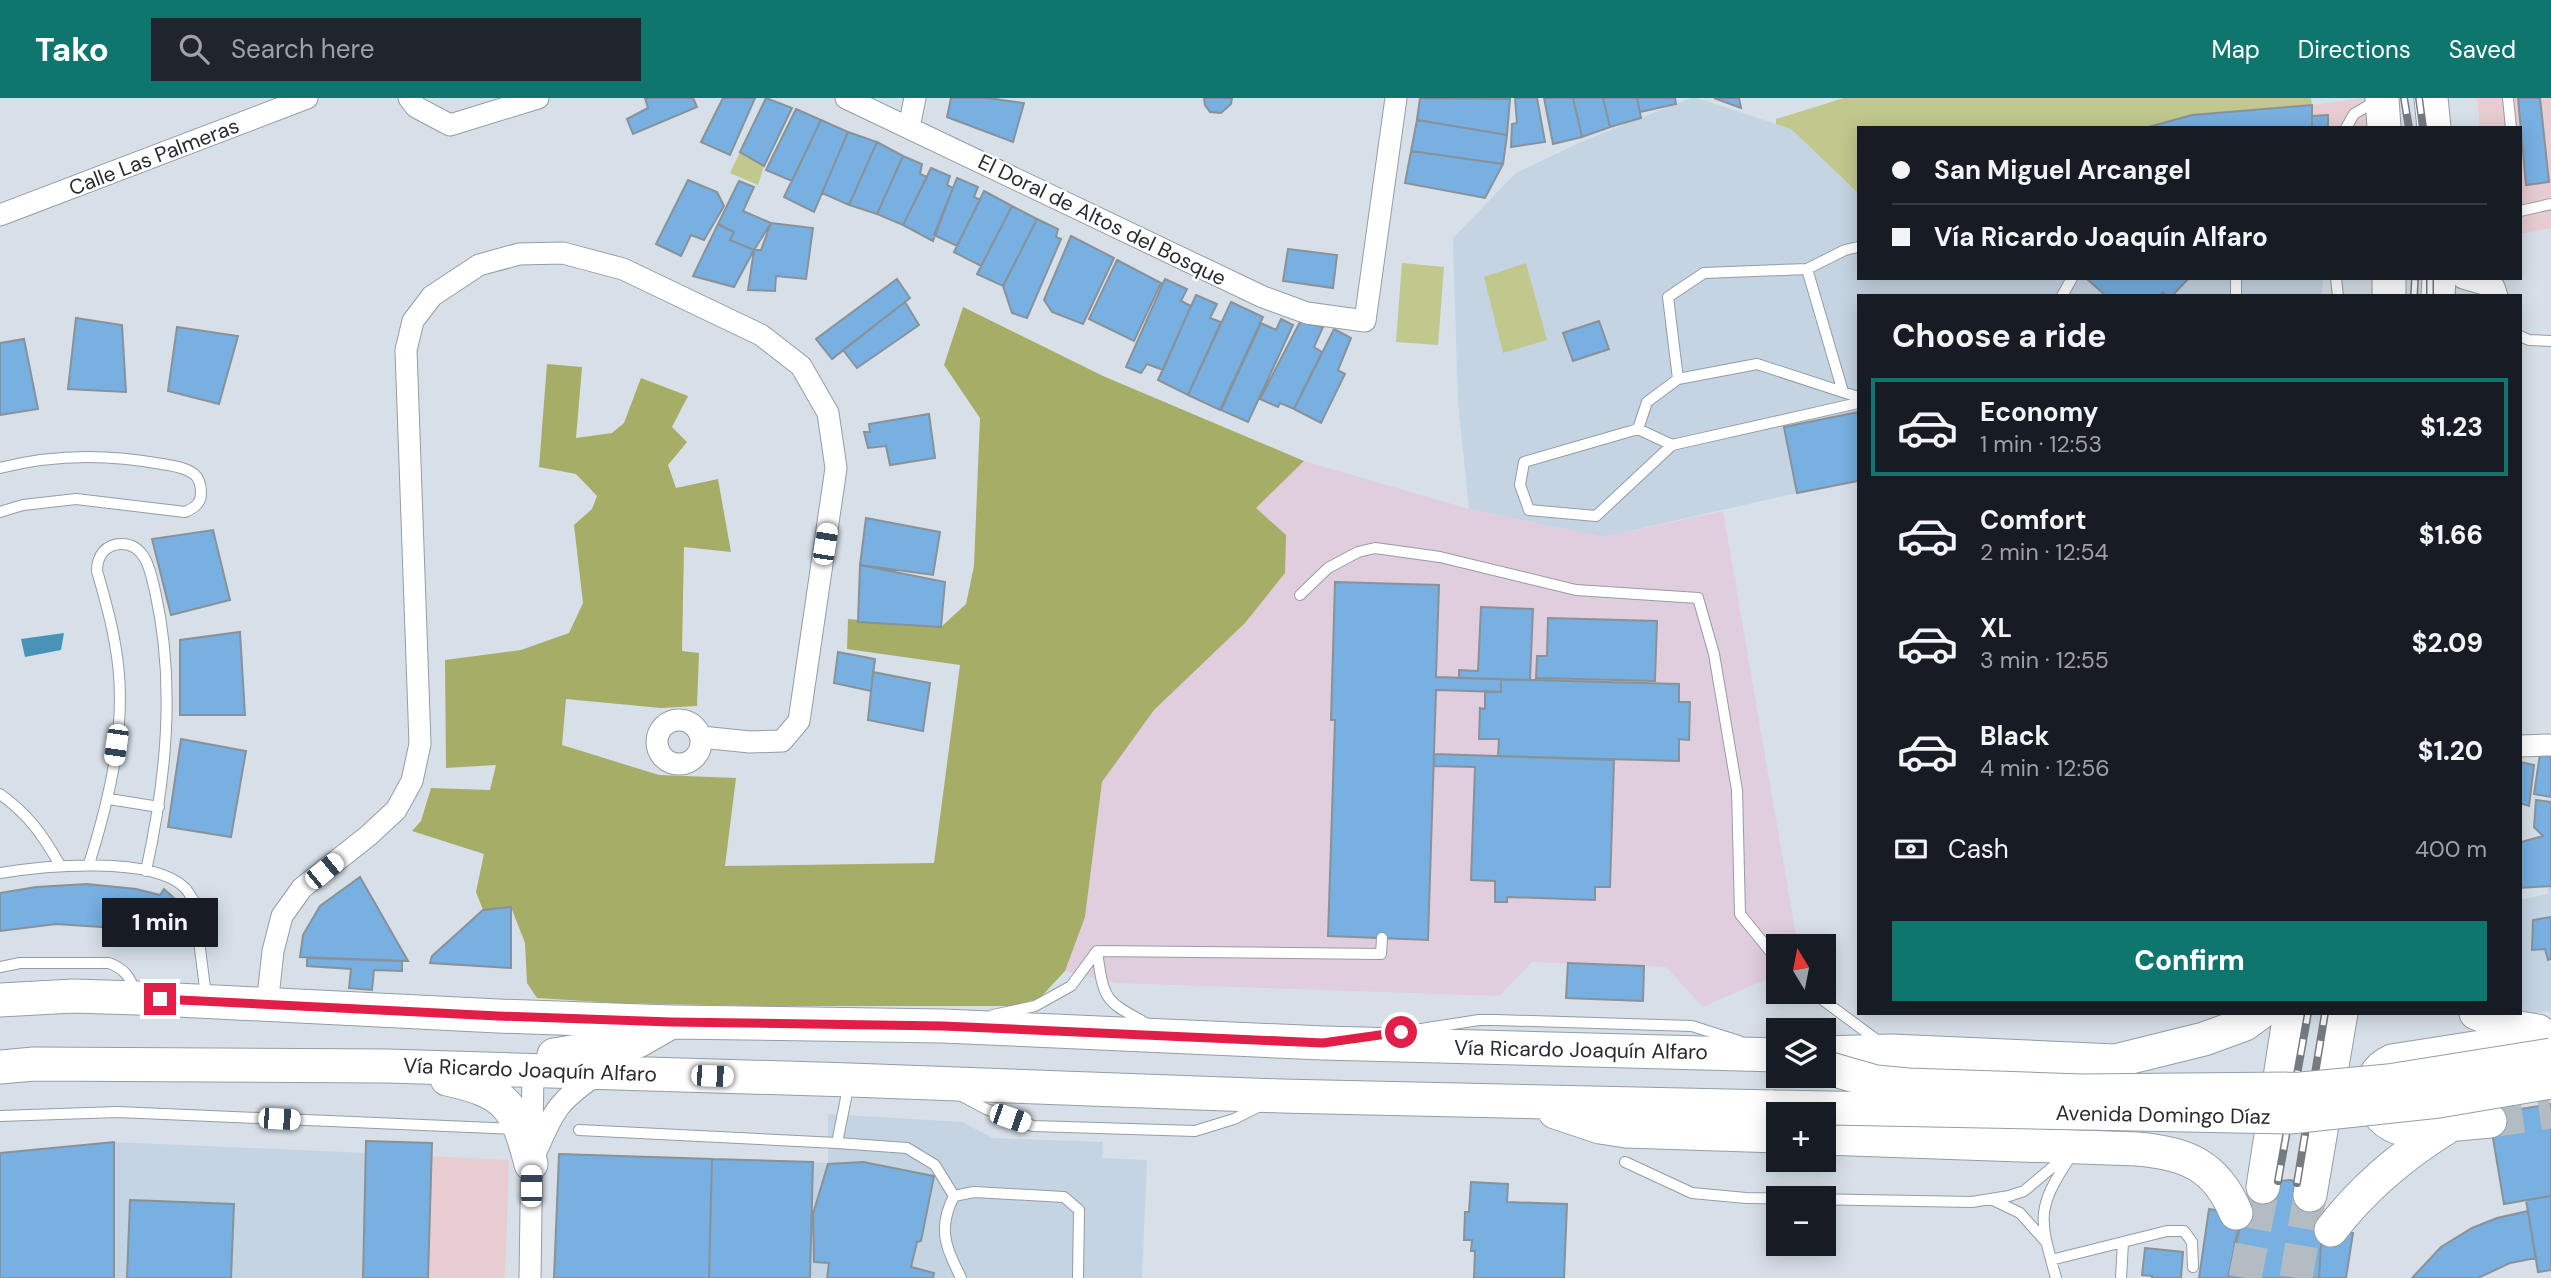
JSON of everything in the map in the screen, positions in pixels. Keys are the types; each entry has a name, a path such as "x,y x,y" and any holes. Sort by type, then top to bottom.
{"main road":[{"path":"2382,98 2384,126"},
{"path":"2431,98 2434,126"},
{"name":"Vía Ricardo Joaquín Alfaro","path":"0,1000 73,996 671,1022 943,1026 1323,1043 1766,1055"},
{"path":"1836,1053 1891,1051 2115,1061 2204,1039 2245,1024 2257,1015"},
{"path":"2263,1187 2290,1015"},
{"path":"2311,1195 2342,1015"},
{"path":"2481,1015 2513,1027 2551,1033"},
{"path":"533,1071 548,1057 638,1041 671,1022"},
{"path":"2490,1121 2403,1129 2386,1123 2375,1110 2372,1083 2379,1069 2392,1061 2551,1033"},
{"name":"Avenida Domingo Díaz","path":"1836,1070 1877,1082 1908,1085 2081,1091 2301,1089 2388,1081 2551,1055"},
{"path":"2115,1061 2153,1078 2164,1092 2168,1109 2164,1126 2153,1140 2137,1149"},
{"name":"Vía Ricardo Joaquín Alfaro","path":"0,1067 34,1064 387,1066 601,1072 1281,1096 1520,1101 1766,1120"},
{"path":"387,1066 461,1082 495,1094 507,1104 520,1129 531,1164"},
{"name":"Avenida Domingo Díaz","path":"1836,1121 2290,1118 2439,1101 2551,1082"},
{"path":"2331,1230 2372,1183 2395,1163 2450,1126"},
{"path":"1836,1138 2137,1149 2170,1153 2200,1166 2217,1179 2229,1196 2236,1213"}],"street":[{"name":"Calle Las Palmeras","path":"0,215 307,98"},
{"path":"412,102 450,125 538,98"},
{"name":"El Doral de Altos del Bosque","path":"846,98 1263,297 1307,313 1365,321 1396,98"},
{"path":"909,127 915,98"},
{"path":"267,1006 273,951 282,916 302,888 368,836 396,810 412,781 420,744 406,350 413,321 432,296 479,265 519,254 563,253 623,268 761,335 801,366 828,413 836,468 799,721 782,741 750,742 701,737"},
{"path":"2470,280 2494,287 2496,294"},
{"path":"2522,746 2551,746"},
{"path":"530,1278 533,1071"},
{"path":"531,1164 555,1110 568,1095 601,1072"}],"lane":[{"path":"2347,126 2354,114 2382,98"},
{"path":"2508,98 2511,126"},
{"path":"2522,211 2551,204"},
{"path":"1678,379 1668,297 1704,273 1807,269 1845,250 1857,247"},
{"path":"1807,269 1843,392"},
{"path":"2522,337 2551,341"},
{"path":"1638,429 1647,402 1678,379 1757,364 1857,397"},
{"path":"1672,445 1638,429 1524,462 1520,485 1529,510 1596,516 1672,445 1857,403"},
{"path":"0,468 76,456 142,461 184,468 196,475 201,486 201,498 195,507 185,512 76,499 23,505 0,512"},
{"path":"89,864 109,799 120,717 116,644 97,571 97,560 103,551 114,544 125,544 136,547 152,574 167,671 159,807 146,871"},
{"path":"1300,595 1328,568 1358,552 1375,548 1440,557 1576,590 1698,598 1714,654 1737,790 1740,914 1766,946"},
{"path":"0,794 21,809 40,831 60,865"},
{"path":"109,799 159,807"},
{"path":"0,873 89,864 146,871 173,880 185,888 194,901 207,1002"},
{"path":"1097,951 1381,954 1382,938"},
{"path":"943,1026 1035,1006 1071,986 1097,951"},
{"path":"1097,951 1101,987 1112,1004 1166,1035"},
{"path":"0,967 20,963 109,963 122,968 130,977 137,998"},
{"path":"1828,1004 1891,1051"},
{"path":"1401,1032 1479,1020 1692,1026 1766,1051"},
{"path":"1323,1043 1388,1034"},
{"path":"838,1143 850,1080"},
{"path":"0,1116 118,1112 520,1129"},
{"path":"579,1130 907,1148 935,1165 954,1196"},
{"path":"1625,1162 1692,1193 1746,1198 1972,1202 2024,1191 2076,1147"},
{"path":"2056,1278 2046,1242 2042,1210 2047,1196 2076,1147"},
{"path":"954,1196 974,1192 1064,1197 1079,1210 1078,1278"},
{"path":"954,1196 945,1213 946,1247 961,1278"},
{"path":"1991,1199 2020,1213 2046,1242"},
{"path":"2051,1260 2167,1231 2184,1231 2193,1242 2193,1267"},
{"path":"2122,1278 2123,1242"}],"shaded area":[{"path":"1691,98 1791,129 1857,192 1857,280 2323,280 2322,294 1857,294 1857,479 1603,537 1469,509 1458,402 1453,238 1516,173 1583,141"},
{"path":"2366,98 2369,126 2312,126 2312,105"},
{"path":"2477,98 2551,98 2551,228 2522,234 2522,126 2480,126"},
{"path":"1304,461 1469,509 1603,537 1723,511 1796,934 1766,934 1766,979 1703,1007 1666,967 1532,962 1499,996 1116,983 1065,971 1085,917 1102,782 1154,710 1245,623 1286,535 1255,508"},
{"path":"2547,847 2551,847 2551,1011 2522,1014 2522,900 2548,894"},
{"path":"828,1114 962,1122 993,1138 1103,1142 1102,1158 1147,1160 1142,1278 810,1278 813,1162 828,1163"},
{"path":"114,1142 366,1153 362,1278 0,1278"},
{"path":"366,1153 509,1160 505,1278 362,1278"}],"green space":[{"path":"1844,98 2311,98 2312,105 2192,115 2152,126 1857,126 1857,192 1791,129 1776,124 1776,119"},
{"path":"740,152 764,166 758,185 730,173"},
{"path":"1402,263 1444,267 1438,345 1396,342"},
{"path":"1526,263 1547,340 1503,353 1484,277"},
{"path":"963,307 1103,376 1304,461 1256,508 1286,535 1285,573 1245,623 1154,710 1102,782 1085,917 1065,971 1039,999 1011,1006 758,1006 616,1003 537,998 527,983 525,943 511,907 483,910 476,892 484,854 412,831 421,821 431,788 490,790 496,765 446,768 445,660 521,650 569,633 583,603 574,525 592,509 597,496 576,474 539,467 547,364 582,367 576,438 612,433 624,423 641,378 688,396 672,427 687,442 668,465 676,488 718,479 731,552 684,547 682,651 699,653 697,706 661,708 566,699 562,745 659,775 736,778 725,866 934,863 960,665 847,649 848,619 941,627 966,604 974,566 980,418 944,365"}],"water":[{"path":"64,633 61,650 25,657 21,639"}],"building":[{"path":"645,98 693,98 697,107 633,134 627,119 648,108"},
{"path":"723,98 755,98 730,155 701,142"},
{"path":"766,98 792,108 764,166 740,152"},
{"path":"951,98 988,98 1024,103 1013,142 947,117"},
{"path":"1204,98 1232,98 1231,104 1221,113 1210,112"},
{"path":"1420,98 1510,99 1507,135 1417,120"},
{"path":"1515,98 1537,98 1545,142 1511,147 1512,124 1517,123"},
{"path":"1544,98 1573,98 1582,137 1553,144"},
{"path":"1573,98 1603,98 1610,127 1582,137"},
{"path":"1603,98 1637,98 1641,118 1610,127"},
{"path":"1637,98 1675,98 1676,104 1640,112"},
{"path":"1714,98 1739,98 1741,108"},
{"path":"2518,98 2540,98 2549,182 2526,185"},
{"path":"2312,105 2312,126 2152,126 2192,115"},
{"path":"796,109 821,120 792,181 766,170"},
{"path":"2328,115 2328,126 2312,126 2312,116"},
{"path":"821,120 848,132 814,212 784,197"},
{"path":"1417,120 1507,135 1503,164 1411,151"},
{"path":"848,132 877,142 849,205 822,193"},
{"path":"877,142 903,156 877,214 849,205"},
{"path":"1411,151 1503,164 1485,198 1405,183"},
{"path":"903,156 922,164 920,174 927,177 903,225 877,214"},
{"path":"931,168 950,176 947,185 953,188 933,241 903,225"},
{"path":"957,178 978,187 974,197 980,200 957,246 934,235"},
{"path":"688,180 717,192 724,206 704,240 691,235 681,256 656,244"},
{"path":"739,181 754,187 743,211 771,223 754,250 730,240 734,232 718,224"},
{"path":"984,191 1012,206 981,266 954,252"},
{"path":"1012,206 1037,219 1003,286 977,274"},
{"path":"1037,219 1058,229 1056,237 1061,239 1027,318 1012,313 1003,286"},
{"path":"771,223 813,228 806,279 776,276 775,291 748,290 754,250 761,250"},
{"path":"718,224 734,232 730,240 754,250 734,287 693,276"},
{"path":"1071,236 1114,258 1083,324 1052,312 1044,300"},
{"path":"1288,249 1337,255 1333,288 1283,281"},
{"path":"1117,260 1161,283 1134,341 1089,319"},
{"path":"897,279 910,298 832,359 816,339"},
{"path":"1165,279 1187,289 1181,301 1191,306 1163,370 1147,364 1141,373 1126,367"},
{"path":"2088,280 2187,280 2174,294 2104,294"},
{"path":"1196,295 1217,304 1210,318 1221,322 1188,395 1158,380"},
{"path":"905,302 919,325 857,368 843,350"},
{"path":"1231,302 1263,317 1220,410 1188,395"},
{"path":"76,318 122,325 126,392 68,389"},
{"path":"1281,319 1293,325 1248,422 1221,410 1261,323 1276,330"},
{"path":"1599,321 1609,349 1573,361 1563,333"},
{"path":"1300,322 1323,327 1314,347 1322,352 1294,409 1280,403 1278,407 1260,399"},
{"path":"177,327 238,336 219,404 168,391"},
{"path":"1334,329 1351,338 1338,370 1345,374 1321,423 1294,409"},
{"path":"24,339 38,409 0,415 0,343"},
{"path":"1857,412 1857,481 1797,493 1784,427"},
{"path":"929,414 935,458 890,465 886,446 868,448 864,432 870,432 869,424"},
{"path":"866,518 940,532 933,575 860,565"},
{"path":"213,530 230,600 171,615 152,539"},
{"path":"860,565 945,582 941,627 858,622"},
{"path":"1335,582 1439,585 1436,677 1501,679 1501,692 1436,690 1428,940 1328,936 1335,720 1331,720"},
{"path":"1481,607 1533,609 1530,680 1459,678 1459,670 1478,671"},
{"path":"1548,618 1657,621 1655,681 1536,678 1537,656 1547,656"},
{"path":"240,632 245,715 180,715 180,640"},
{"path":"838,652 875,659 871,691 834,683"},
{"path":"873,672 930,683 923,731 868,720"},
{"path":"1501,679 1679,684 1679,702 1690,702 1689,740 1679,739 1679,761 1498,756 1499,739 1479,739 1480,708 1485,709 1485,691 1501,692"},
{"path":"181,739 246,751 231,837 168,827"},
{"path":"1434,754 1614,760 1610,887 1595,887 1595,900 1507,897 1507,902 1495,902 1495,881 1471,880 1475,767 1434,766"},
{"path":"2540,754 2551,756 2551,797 2534,794"},
{"path":"2522,762 2534,765 2529,806 2522,804"},
{"path":"2536,800 2551,802 2551,886 2522,888 2522,842 2543,836 2534,827"},
{"path":"360,877 408,961 300,957 303,935 320,906"},
{"path":"87,884 136,889 160,895 164,889 181,909 182,930 165,944 132,932 101,927 56,924 0,931 0,893 36,887"},
{"path":"511,907 511,968 430,963 432,956 483,910"},
{"path":"2551,917 2551,959 2548,960 2545,949 2532,950 2533,920"},
{"path":"307,958 402,961 402,971 374,970 372,990 349,988 351,969 307,966"},
{"path":"1568,963 1644,966 1643,1001 1566,998"},
{"path":"2551,1104 2551,1196 2504,1204 2489,1114"},
{"path":"366,1141 432,1143 428,1278 363,1278"},
{"path":"114,1142 114,1278 0,1278 0,1153"},
{"path":"559,1154 712,1159 709,1278 554,1278"},
{"path":"712,1159 813,1162 810,1278 709,1278"},
{"path":"863,1162 934,1176 921,1241 917,1242 911,1267 934,1273 933,1278 827,1278 829,1263 814,1262 813,1214 828,1164"},
{"path":"2291,1180 2303,1186 2318,1212 2322,1229 2319,1278 2228,1278 2237,1234 2251,1199 2263,1187 2278,1181"},
{"path":"1471,1182 1508,1184 1507,1202 1567,1204 1564,1278 1474,1278 1475,1251 1471,1251 1472,1240 1464,1240 1465,1212 1469,1212"},
{"path":"2551,1196 2551,1270 2538,1272 2526,1200"},
{"path":"130,1200 234,1204 231,1278 127,1278"},
{"path":"2209,1209 2243,1214 2228,1278 2199,1278"},
{"path":"2528,1211 2536,1258 2510,1263 2478,1278 2412,1278 2441,1247 2472,1228 2497,1218"},
{"path":"2322,1229 2353,1233 2346,1278 2319,1278"},
{"path":"2145,1248 2183,1252 2181,1278 2152,1278 2142,1275"}],"tunnel":[{"path":"2490,1121 2551,1112"},
{"path":"2245,1278 2263,1187"},
{"path":"2296,1278 2310,1195"}],"railway":[{"path":"2404,98 2409,126"},
{"path":"2419,98 2423,126"},
{"path":"2414,294 2415,280"},
{"path":"2430,280 2430,294"},
{"path":"2278,1181 2308,1015"},
{"path":"2297,1183 2325,1015"}],"route":[{"path":"160,999 498,1016 671,1022 943,1026 1323,1043 1401,1032"}]}
